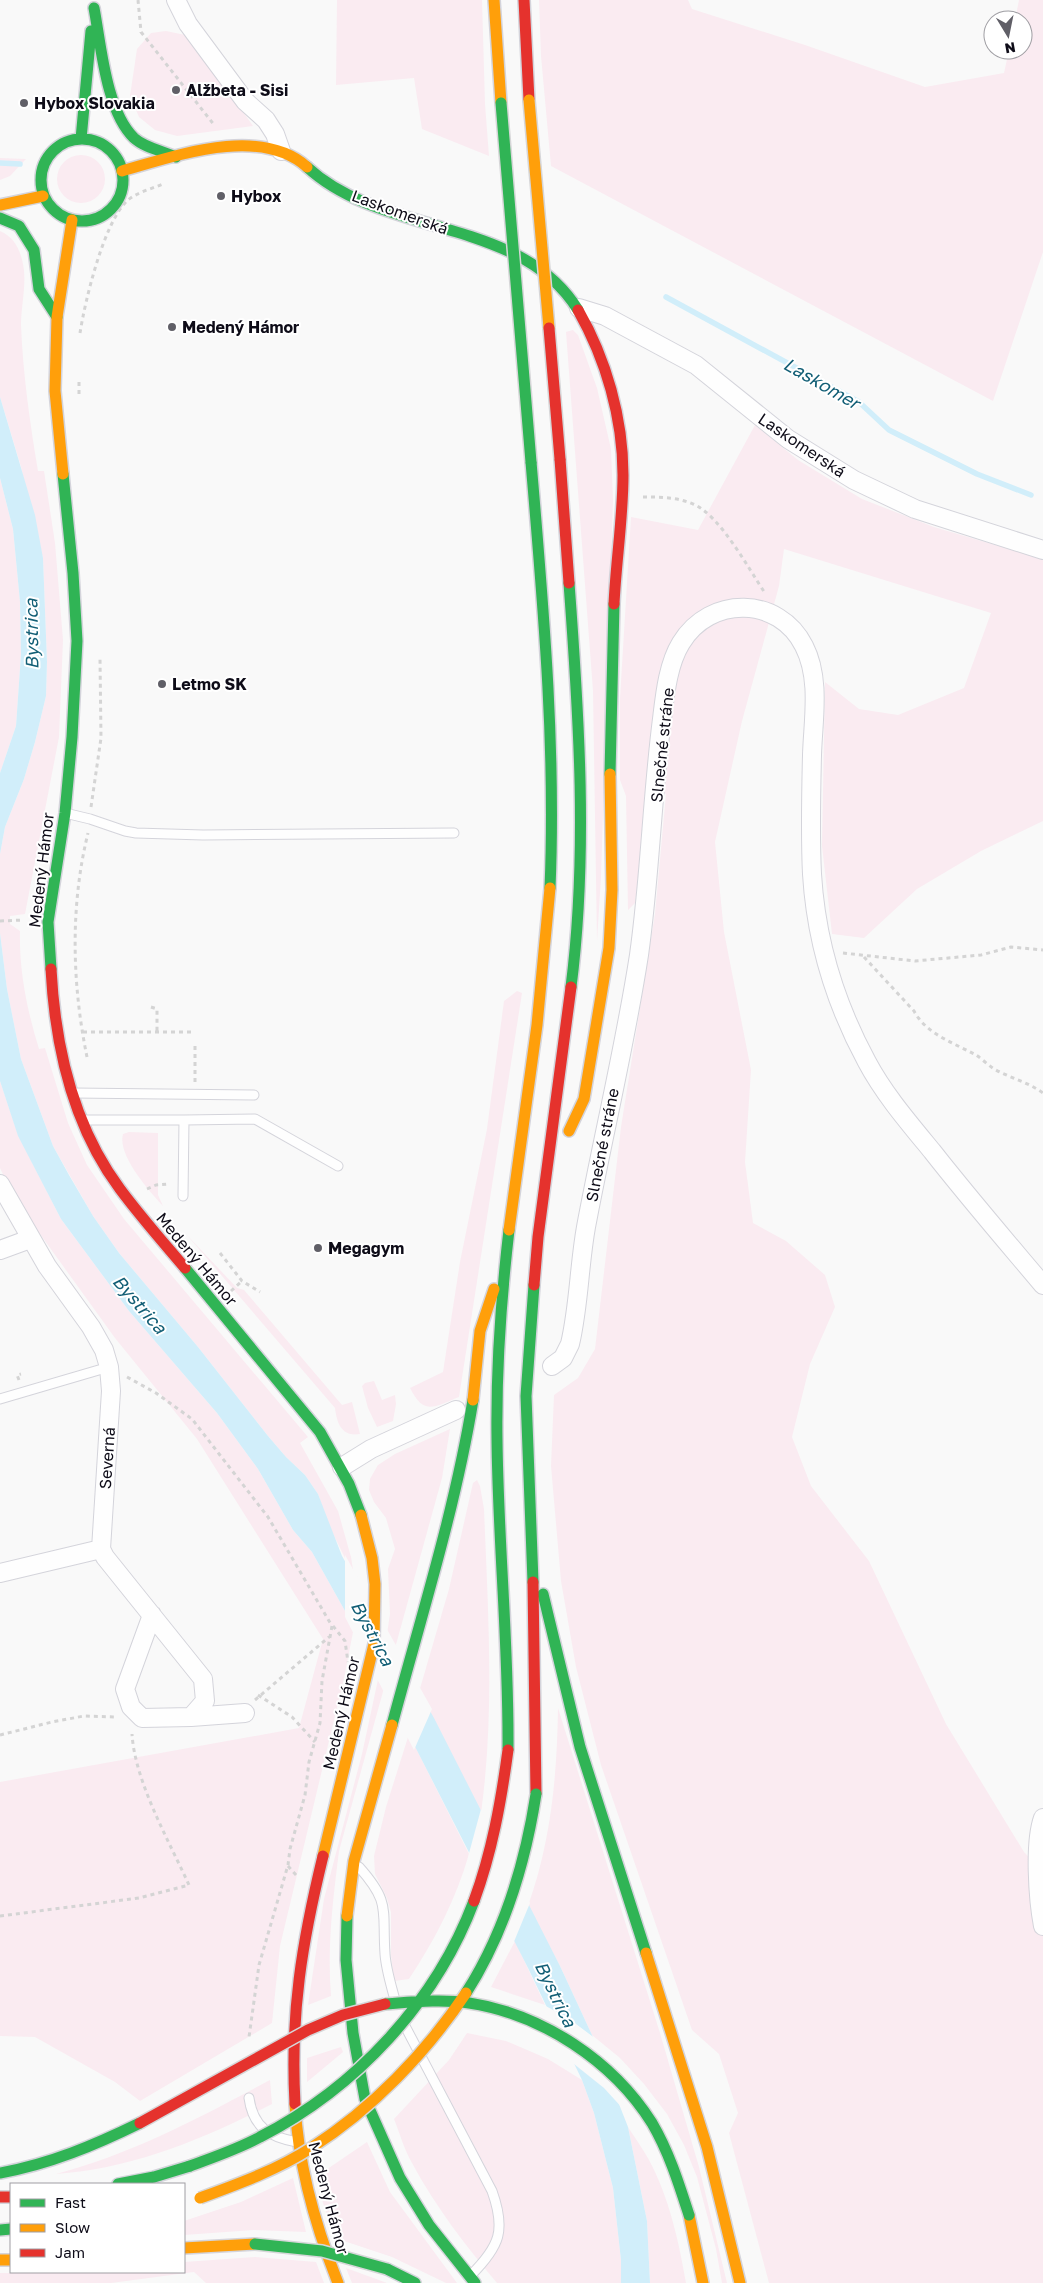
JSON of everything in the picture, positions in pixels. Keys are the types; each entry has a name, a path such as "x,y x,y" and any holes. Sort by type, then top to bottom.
{"main road":[{"path":"123,2183 154,2177 190,2166 232,2150 269,2132 308,2109 368,2060 413,2012 442,1969 460,1937 477,1897 492,1853 500,1820 508,1750 509,1675 499,1510 497,1395 506,1254 540,1008 553,832 550,684 494,0"},
{"path":"524,0 529,100 560,459 576,675 581,781 581,837 572,976 570,1083"},
{"path":"81,139 94,4"},
{"path":"94,4 113,100 121,122 134,138 176,157"},
{"path":"81,139 92,140 111,151 122,171 122,192 111,210 93,220 72,220 55,212 43,196 40,175 50,154 58,146 81,139"},
{"name":"Laskomerská","path":"122,171 176,157 240,146 282,151 302,162 333,185 368,203 492,246 524,260 547,274 566,291 579,308 592,336 614,401 620,432 623,496 609,696 612,890 610,948 584,1099 568,1136 569,1102"},
{"path":"0,205 43,196"},
{"path":"0,218 19,226 34,250 38,289 57,317"},
{"name":"Medený Hámor","path":"72,220 57,317 55,391 74,573 77,641 72,737 65,813 48,922 51,976 58,1037 81,1120 119,1188 320,1432 342,1467 363,1516 372,1548 376,1607 374,1644 304,1940 294,2013 293,2091 298,2142 312,2206 338,2283"},
{"path":"196,2199 241,2183 278,2166 318,2142 374,2100 405,2070 433,2038 492,1948 507,1912 525,1858 536,1794 533,1559 526,1425 530,1315 572,976"},
{"path":"472,2280 429,2226 400,2178 365,2099 353,2033 346,1960 347,1915 354,1861 410,1666 466,1443 475,1390 480,1331 506,1254"},
{"path":"533,1559 555,1635 567,1700 580,1747 686,2072 719,2187 740,2283"},
{"path":"551,1587 555,1635"},
{"path":"0,2174 57,2161 94,2146 140,2123 302,2033 344,2015 388,2003 414,2001 444,2001 488,2007 533,2021 572,2041 604,2066 644,2113 674,2168 689,2215 703,2283"},
{"path":"185,2248 255,2244 328,2250 387,2269 415,2283"}],"street":[{"path":"176,0 188,24 245,102 266,120 275,134 282,151"},
{"name":"Laskomerská","path":"579,308 605,316 696,364 788,440 854,480 915,509 1043,550"},
{"name":"Slnečné stráne","path":"546,1366 564,1358 572,1338 586,1227 639,953 662,719 673,662 681,643 695,626 732,608 750,607 784,620 804,646 811,664 814,684 811,848 817,921 833,988 848,1023 867,1064 889,1098 956,1182 1043,1285"},
{"name":"Severná","path":"0,1184 46,1266 91,1327 104,1350 109,1367 111,1391 101,1549"},
{"path":"0,1250 30,1239"},
{"path":"342,1467 371,1449 456,1410"},
{"path":"0,1573 101,1549 105,1558 203,1679 205,1701 191,1717"},
{"path":"152,1615 125,1689 130,1707 137,1718 245,1713"},
{"path":"1043,1818 1038,1832 1040,1912 1043,1926"}],"lane":[{"path":"65,813 90,819 125,832 136,833 203,835 454,833"},
{"path":"72,1093 254,1095"},
{"path":"81,1120 255,1120 338,1166"},
{"path":"183,1196 184,1120"},
{"path":"0,1399 109,1367"},
{"path":"354,1861 374,1884 381,1897 385,1912 387,1966 396,2006 488,2182 498,2208 500,2224 498,2242 489,2258 472,2280"},
{"path":"249,2098 251,2109 258,2124 273,2136 298,2142"}],"path":[{"path":"138,0 142,32 220,132"},
{"path":"79,339 82,320 101,253 107,233 116,215 134,197 172,180"},
{"path":"78,374 80,406"},
{"path":"623,496 670,497 694,504 715,519 784,620"},
{"path":"88,1058 82,1032 75,957 77,904 101,738 100,651"},
{"path":"0,921 24,920"},
{"path":"823,950 864,957 915,961 981,955 1012,947 1043,950"},
{"path":"864,957 914,1010 920,1022 930,1030 978,1056 993,1068 1026,1082 1043,1092"},
{"path":"151,1007 157,1010 157,1032"},
{"path":"82,1032 195,1032"},
{"path":"195,1045 195,1094"},
{"path":"140,1184 149,1197"},
{"path":"144,1190 156,1185"},
{"path":"220,1253 242,1281 260,1292"},
{"path":"228,1293 242,1281"},
{"path":"109,1367 156,1393 192,1419 268,1517 332,1626 345,1641 349,1668"},
{"path":"249,2038 259,1965 288,1865 290,1849 305,1795 309,1762 320,1723 322,1681 332,1626"},
{"path":"245,1713 258,1695 329,1637"},
{"path":"258,1695 292,1717 315,1742"},
{"path":"0,1735 84,1716 137,1718 136,1758 145,1787 189,1885 139,1898 0,1916"},
{"path":"288,1865 299,1879"}],"shaded area":[{"path":"337,0 482,0 485,104 489,156 422,129 414,78 336,85"},
{"path":"539,0 688,0 692,9 805,45 925,87 1004,73 1007,60 1033,60 1033,10 1017,10 1019,0 1043,0 1043,252 993,401 551,166 541,56"},
{"path":"166,31 190,36 253,126 177,136 155,130 139,117 130,96 137,49 151,33"},
{"path":"76,155 86,155 98,162 105,174 105,184 98,196 86,203 76,203 68,199 61,192 57,184 57,174 61,166 68,159"},
{"path":"0,158 26,159 10,176 0,180"},
{"path":"0,231 16,244 23,264 24,287 21,325 25,381 38,471 44,471 55,543 63,640 59,737 25,914 10,916 10,924 20,931 22,976 31,1020 39,1049 45,1048 68,1123 87,1165 124,1219 308,1437 300,1443 338,1511 351,1557 354,1576 330,1528 318,1494 305,1475 268,1436 198,1347 119,1253 93,1216 53,1146 21,1059 7,989 0,933 0,854 5,827 24,779 35,742 46,696 47,662 43,558 21,467 0,397"},
{"path":"573,330 578,335 597,388 611,449 613,500 601,877 597,941 593,691 566,332"},
{"path":"755,425 798,460 862,499 934,527 1043,559 1043,821 981,851 917,889 864,938 832,934 822,846 825,682 859,709 898,715 964,688 991,613 784,549 779,586 742,721 715,842 724,932 751,1070 745,1162 753,1223 786,1241 825,1275 835,1307 810,1364 792,1437 811,1486 869,1561 946,1724 1024,1852 1039,1868 1043,1886 1043,2283 769,2283 729,2133 738,2113 719,2054 692,2030 601,1765 576,1667 561,1581 551,1466 554,1395 578,1378 595,1349 621,1127 655,914 666,794 648,789 635,903 628,910 626,796 620,780 620,698 631,517 698,530"},
{"path":"0,478 13,529 20,602 21,654 16,726 0,773"},
{"path":"517,991 522,993 459,1397 436,1406 425,1406 415,1397 410,1388 443,1372 460,1262 487,1129 504,1001"},
{"path":"0,1081 18,1135 61,1219 129,1311 217,1413 258,1469 293,1530 312,1552 354,1627 344,1678 280,1946 272,2023 140,2101 115,2082 35,2037 0,2036 0,1782 299,1728 323,1639 197,1439 115,1338 14,1198 0,1168"},
{"path":"129,1132 158,1133 158,1195 163,1206 129,1162 122,1143 123,1134"},
{"path":"186,1234 237,1288 244,1290 342,1405 352,1402 360,1434 349,1433 342,1428 337,1419 335,1408"},
{"path":"374,1381 382,1400 395,1395 396,1404 393,1421 377,1427 368,1408 362,1386 365,1383"},
{"path":"450,1429 442,1478 339,1851 330,1941 331,1996 308,2005 324,1899 362,1754 385,1647 390,1614 388,1569 395,1549 386,1518 374,1502 369,1490 370,1479 378,1465 395,1454"},
{"path":"477,1480 480,1486 484,1509 489,1661 488,1737 481,1813 419,1692 449,1589 473,1483"},
{"path":"558,1708 660,2033 699,2167 727,2283 722,2283 716,2249 697,2177 684,2145 667,2114 644,2084 620,2058 592,2035 560,1966 528,1906 542,1857 551,1808 556,1759"},
{"path":"409,1734 469,1854 458,1887 428,1949 409,1979 394,1981 391,1955 391,1912 387,1898 375,1874 374,1856 386,1807"},
{"path":"515,1941 545,2005 491,1987"},
{"path":"467,2033 506,2041 548,2059 582,2080 594,2113 613,2188 621,2260 621,2283 497,2283 462,2240 430,2195 409,2158 394,2119 449,2060"},
{"path":"341,2047 343,2052 307,2082 307,2058"},
{"path":"270,2080 272,2104 220,2129 140,2159 84,2171 56,2174 84,2166 139,2145 192,2121"},
{"path":"628,2127 649,2160 668,2204 686,2283 650,2283 647,2221"},
{"path":"367,2142 390,2192 457,2283 446,2283 392,2257 335,2238 321,2197 317,2176"},
{"path":"293,2178 306,2232 254,2230 185,2235 185,2221 241,2202"},
{"path":"255,2257 316,2262 324,2283 206,2283 194,2272 111,2283 0,2283 0,2273 185,2273 185,2262"},
{"path":"346,2268 387,2283 352,2283"}],"water":[{"name":"Bystrica","path":"0,397 35,515 43,558 47,662 46,696 35,742 24,779 5,827 0,854 0,773 16,726 21,654 20,602 13,529 0,478"},
{"name":"Bystrica","path":"0,933 7,989 21,1059 53,1146 93,1216 119,1253 198,1347 268,1436 305,1475 318,1494 342,1556 434,1718 560,1966 592,2035 628,2127 647,2221 650,2283 621,2283 621,2260 613,2188 594,2113 582,2080 528,1968 354,1627 312,1552 293,1530 258,1469 217,1413 129,1311 61,1219 18,1136 0,1081"}],"pier":[{"path":"345,1555 432,1709 414,1750 345,1617"},
{"path":"481,1809 530,1903 513,1944 468,1857"},
{"path":"542,2004 568,2018 596,2039 625,2111 604,2088 569,2060"}],"waterway":[{"name":"Laskomer","path":"0,163 20,164"},
{"name":"Laskomer","path":"666,297 859,402 889,430 977,474 1031,495"}],"traffic: fast":[{"path":"94,8 106,77 117,112 134,138 149,147 176,157"},
{"path":"81,139 91,31"},
{"path":"501,103 531,462"},
{"path":"82,139 98,142 111,151 120,164 123,180 120,196 111,209 98,218 82,221 66,218 53,209 44,196 41,180 44,164 53,151 66,142 82,139"},
{"path":"307,167 338,190 374,206 487,242 522,258 553,280 578,310"},
{"path":"0,218 19,226 34,250 39,289 57,317"},
{"path":"531,462 544,621 550,728 550,888"},
{"path":"51,969 48,922 65,813 72,737 77,641 73,573 63,474"},
{"path":"569,583 579,735 580,785 579,887 571,987"},
{"path":"610,774 614,604"},
{"path":"508,1750 507,1672 499,1517 497,1387 509,1230"},
{"path":"185,1268 320,1432 349,1484 361,1515"},
{"path":"533,1582 526,1396 534,1285"},
{"path":"392,1725 447,1523 466,1441 473,1400"},
{"path":"543,1594 580,1747 646,1953"},
{"path":"466,1993 492,1946 512,1897 526,1846 536,1794"},
{"path":"190,2166 226,2153 260,2137 295,2117 329,2094 360,2067 389,2038 415,2007 438,1974 458,1938 474,1901"},
{"path":"347,1916 346,1960 353,2033 365,2099 400,2178 429,2225 475,2283"},
{"path":"385,2004 438,2001 469,2003 523,2018 549,2029 573,2044 617,2080 636,2100 652,2123 669,2157 689,2215"},
{"path":"0,2173 72,2153 140,2123"},
{"path":"123,2183 154,2177 190,2166"},
{"path":"0,2230 10,2229"},
{"path":"255,2244 322,2251 387,2269"},
{"path":"387,2269 415,2283"}],"traffic: slow":[{"path":"494,0 501,103"},
{"path":"529,100 549,328"},
{"path":"122,171 191,152 242,146 266,148 288,154 307,167"},
{"path":"0,205 43,196"},
{"path":"63,474 55,391 57,317 72,220"},
{"path":"569,1131 584,1099 609,948 612,890 610,774"},
{"path":"509,1230 537,1025 550,888"},
{"path":"473,1400 480,1331 494,1289"},
{"path":"323,1856 374,1644 375,1584 372,1558 361,1515"},
{"path":"347,1916 354,1861 392,1725"},
{"path":"646,1953 707,2147 740,2283"},
{"path":"200,2198 271,2170 298,2156 334,2133 376,2098 415,2058 466,1993"},
{"path":"295,2104 300,2150 309,2195 338,2283"},
{"path":"689,2215 703,2283"},
{"path":"185,2248 255,2244"},
{"path":"0,2260 10,2260"}],"traffic: jam":[{"path":"524,0 529,100"},
{"path":"578,310 605,369 620,432 623,491 614,604"},
{"path":"549,328 560,459"},
{"path":"560,459 569,583"},
{"path":"51,969 53,998 62,1055 69,1084 90,1139 120,1189 185,1268"},
{"path":"534,1285 538,1237 571,987"},
{"path":"533,1582 536,1794"},
{"path":"474,1901 495,1827 508,1750"},
{"path":"295,2104 294,2039 299,1978 309,1918 323,1856"},
{"path":"140,2123 308,2030 343,2015 385,2004"},
{"path":"0,2197 10,2197"}],"place":[{"name":"Alžbeta - Sisi","path":"176,90"},
{"name":"Hybox Slovakia","path":"24,103"},
{"name":"Hybox","path":"221,196"},
{"name":"Medený Hámor","path":"172,327"},
{"name":"Letmo SK","path":"162,684"},
{"name":"Megagym","path":"318,1248"}]}
